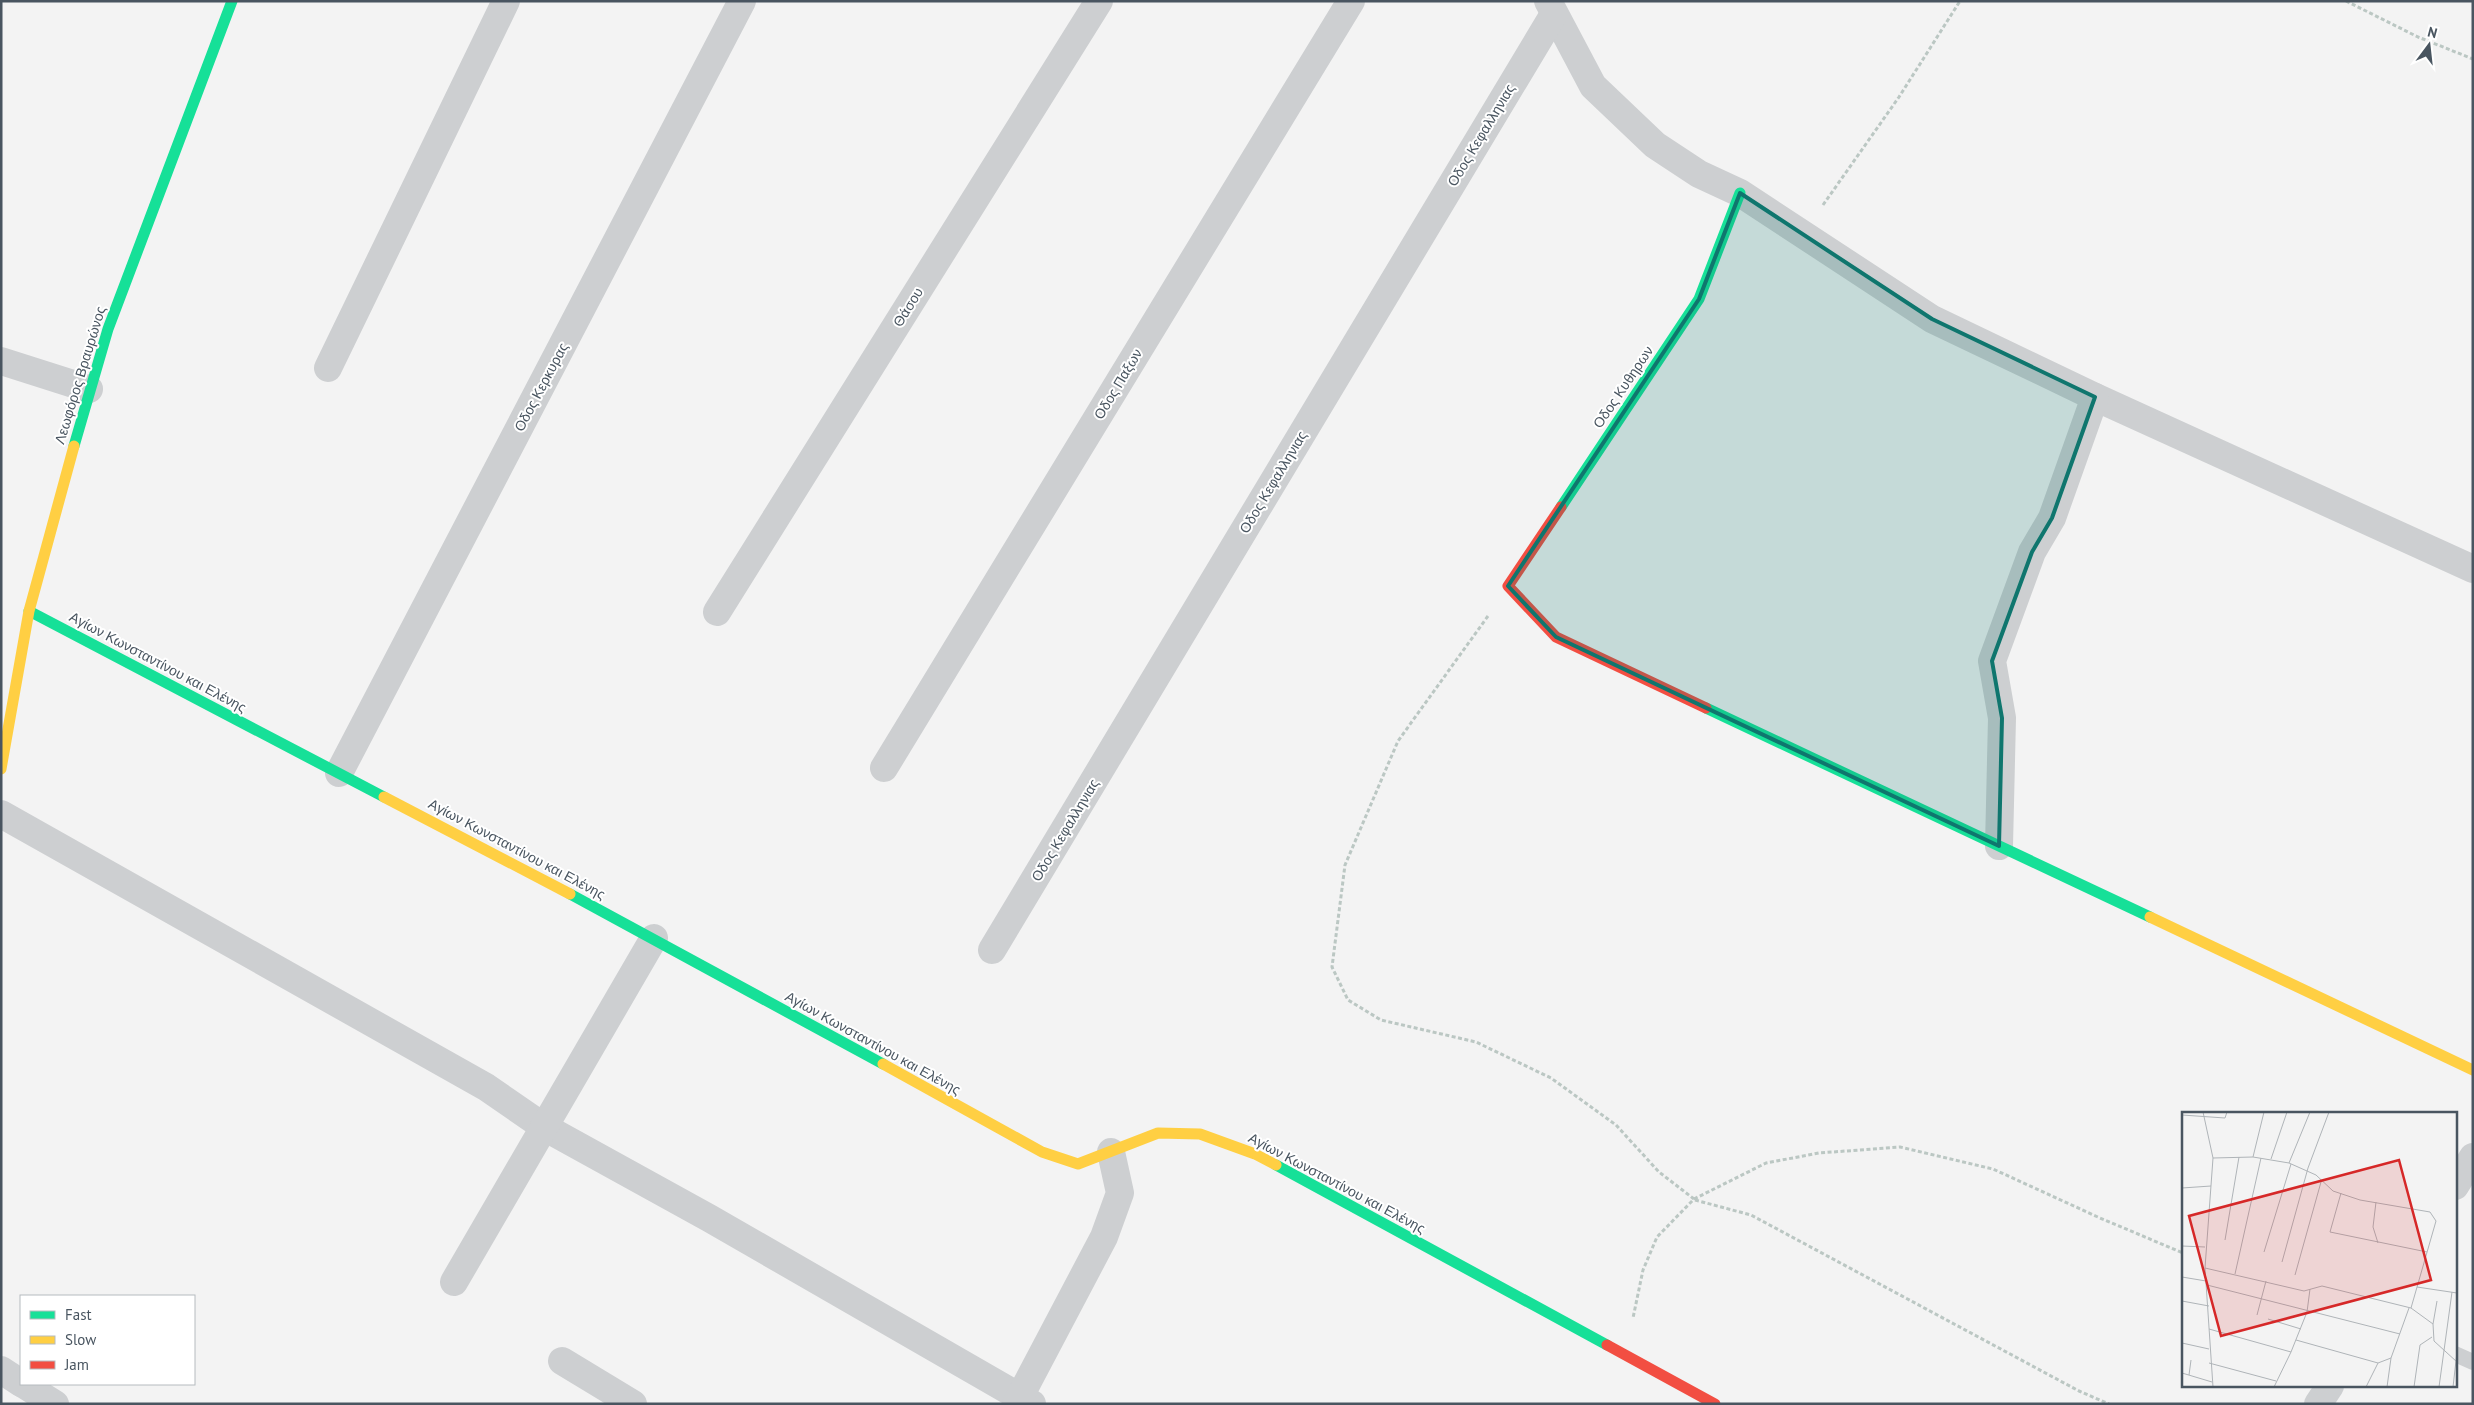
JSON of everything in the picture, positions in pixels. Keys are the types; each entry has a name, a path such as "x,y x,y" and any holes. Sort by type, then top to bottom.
{"street":[{"name":"Λεωφόρος Βραυρώνος","path":"2,766 29,611 89,389 108,329 232,1"},
{"path":"328,368 506,1"},
{"name":"Οδος Κερκυρας","path":"339,773 742,1"},
{"name":"Θάσου","path":"717,612 1099,1"},
{"name":"Οδος Παξων","path":"884,768 1351,1"},
{"path":"1551,8 1593,86 1655,145 1699,174 1740,193 1932,319 2095,397 2473,569"},
{"name":"Οδος Κεφαλληνιας","path":"992,950 1551,8"},
{"name":"Οδος Κυθηρων","path":"1508,586 1699,300 1740,193"},
{"path":"1,361 89,389"},
{"path":"1999,846 2002,718 1992,661 2032,552 2052,518 2095,397"},
{"path":"1508,586 1556,637 2473,1070"},
{"name":"Αγίων Κωνσταντίνου και Ελένης","path":"29,611 654,938 1042,1152 1078,1164 1158,1134 1200,1134 1255,1154 1715,1404"},
{"path":"1,814 486,1087 544,1127 709,1218 1022,1402 1104,1237 1120,1194 1111,1152"},
{"path":"454,1282 654,938"},
{"path":"2456,1184 2473,1157"},
{"path":"562,1361 633,1404"},
{"path":"1,1370 20,1382"},
{"path":"25,1385 55,1404"},
{"path":"2318,1404 2329,1388"}],"lane":[{"path":"2456,1354 2473,1362"}],"path":[{"path":"1802,234 1900,98 1960,1"},
{"path":"2346,1 2418,37 2473,59"},
{"path":"1508,586 1478,632 1398,741 1345,865 1332,967 1348,1000 1381,1020 1476,1042 1551,1078 1616,1125 1659,1172 1694,1199 1751,1216 2080,1391 2109,1404"},
{"path":"1626,1355 1646,1262 1657,1237 1694,1199 1766,1163 1819,1152 1900,1147 1993,1169 2100,1218 2182,1253"}],"highlighted area":[{"path":"1740,193 1932,319 2095,397 2052,518 2032,552 1992,661 2002,718 1999,846 1556,637 1508,586 1699,299"}],"traffic: fast":[{"path":"74,446 108,329 232,1"},
{"path":"1561,507 1699,299 1740,193"},
{"path":"29,611 384,797"},
{"path":"1706,708 2150,917"},
{"path":"570,894 883,1064"},
{"path":"1276,1165 1607,1345"}],"traffic: slow":[{"path":"1,769 29,611 74,446"},
{"path":"384,797 570,894"},
{"path":"2150,917 2473,1070"},
{"path":"883,1064 1042,1152 1078,1164 1158,1133 1200,1134 1255,1154 1276,1165"}],"traffic: jam":[{"path":"1561,507 1508,586 1556,637 1706,708"},
{"path":"1607,1345 1715,1404"}]}
